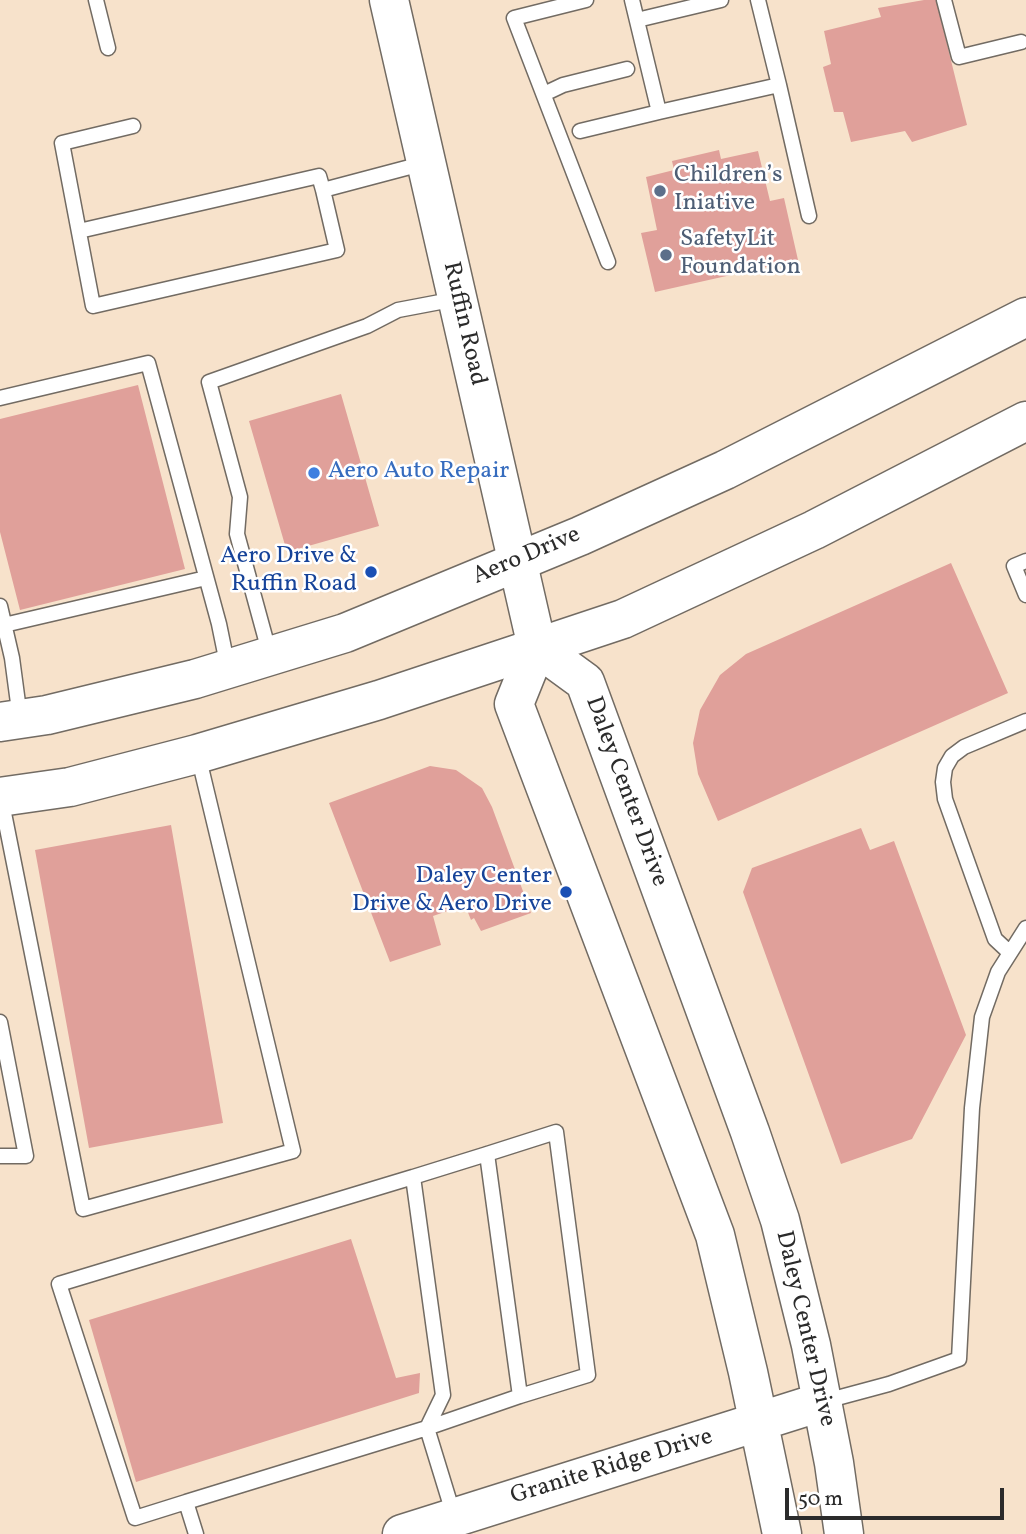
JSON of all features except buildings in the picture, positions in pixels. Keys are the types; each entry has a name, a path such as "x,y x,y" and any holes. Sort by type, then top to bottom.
{"main road":[{"name":"Ruffin Road","path":"389,0 537,647"},
{"name":"Aero Drive","path":"10,721 47,715 228,669 345,633 516,562 754,456 1026,317"},
{"path":"1,797 70,787 197,754 379,700 623,618 814,530 1026,421"},
{"path":"537,647 514,704 715,1235 748,1372 782,1534"},
{"name":"Daley Center Drive","path":"537,647 585,682 780,1220 811,1345 834,1463 844,1534"},
{"name":"Granite Ridge Drive","path":"402,1534 821,1402"}],"lane":[{"path":"96,0 107,48"},
{"path":"586,0 514,19 608,262"},
{"path":"632,0 659,112"},
{"path":"637,20 690,4 720,0"},
{"path":"758,0 809,216"},
{"path":"944,0 959,57 1021,42"},
{"path":"544,94 563,85 627,69"},
{"path":"580,131 779,85"},
{"path":"79,231 319,176 337,250 93,306 62,143 133,126"},
{"path":"323,190 426,163"},
{"path":"270,656 237,534 240,497 209,382 367,326 398,310 457,299"},
{"path":"0,398 148,363 228,669"},
{"path":"1026,561 1014,566 1026,594"},
{"path":"4,625 206,578"},
{"path":"0,607 12,659 10,721"},
{"path":"1010,953 995,939 944,799 943,782 945,768 952,756 964,747 1026,721"},
{"path":"1,797 83,1209 293,1151 197,754"},
{"path":"821,1402 889,1384 958,1359 978,1045 988,998 998,972 1026,928"},
{"path":"0,1022 26,1156 0,1156"},
{"path":"556,1132 587,1375 427,1429 135,1518 59,1284 487,1154 556,1132"},
{"path":"487,1154 520,1396"},
{"path":"413,1177 443,1395 427,1429 454,1518"},
{"path":"186,1502 196,1534"}],"place":[{"name":"Children’s Iniative","path":"660,191"},
{"name":"SafetyLit Foundation","path":"666,255"},
{"name":"Aero Auto Repair","path":"314,473"},
{"name":"Aero Drive & Ruffin Road","path":"371,572"},
{"name":"Daley Center Drive & Aero Drive","path":"566,892"}]}
